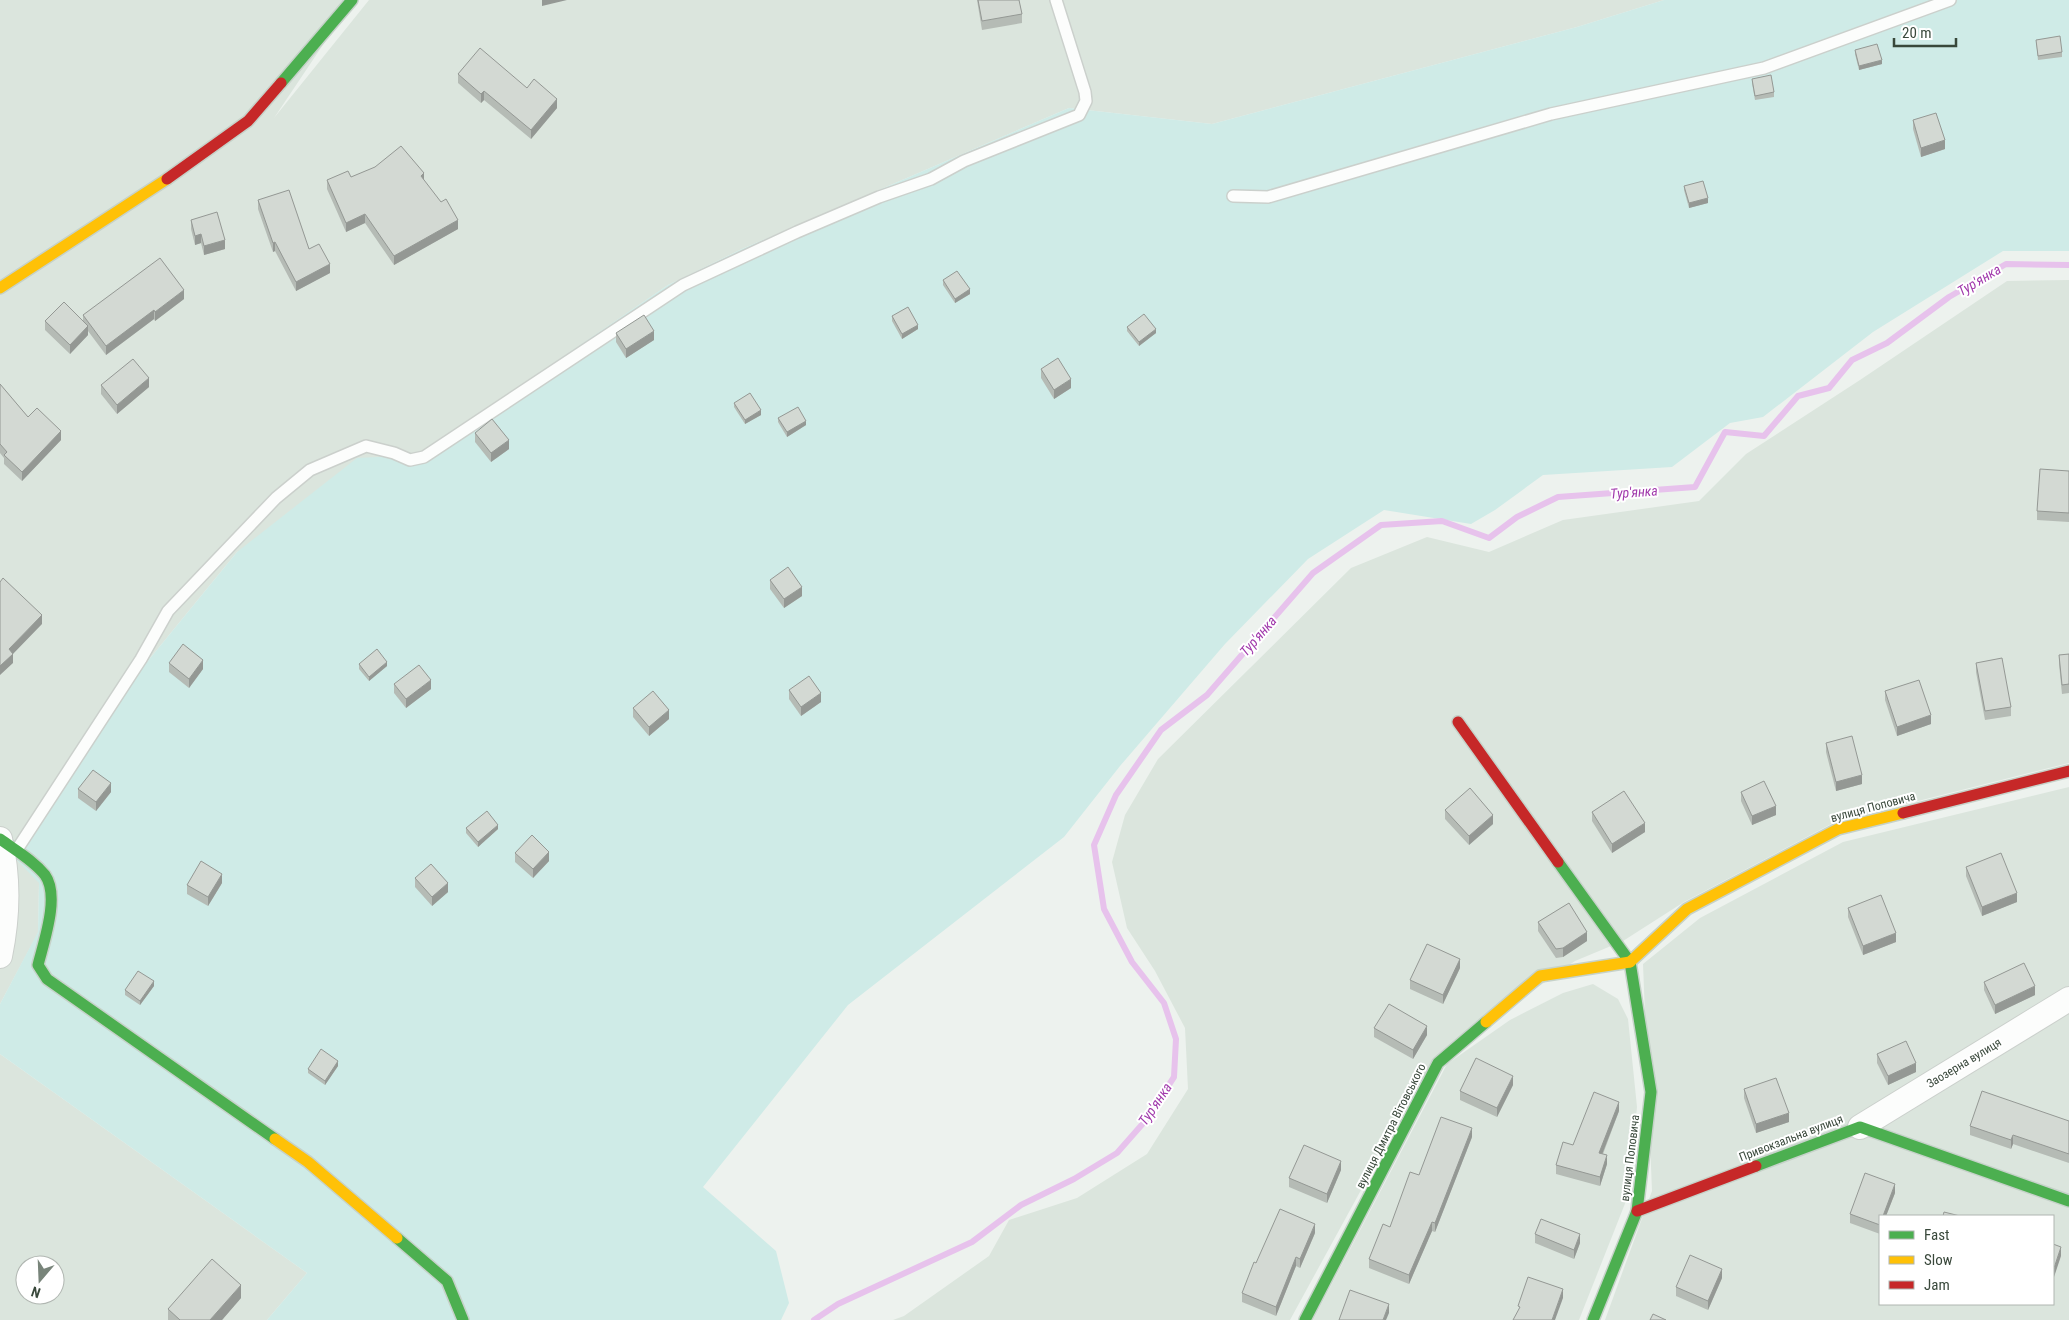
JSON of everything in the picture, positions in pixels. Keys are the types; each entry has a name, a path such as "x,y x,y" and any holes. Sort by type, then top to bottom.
{"street":[{"path":"0,288 141,197 248,121 352,0"},
{"name":"вулиця Поповича","path":"1458,722 1630,962 1651,1092 1638,1211 1593,1320"},
{"name":"вулиця Поповича","path":"1630,962 1687,909 1838,828 2069,771"},
{"path":"0,956 6,929 6,843"},
{"path":"6,843 37,866 50,885 50,905 38,965 46,979 308,1162 446,1281 463,1320"},
{"name":"вулиця Дмитра Вітовського","path":"1306,1320 1438,1063 1540,976 1630,962"},
{"name":"Заозерна вулиця","path":"1860,1127 2069,999"},
{"name":"Привокзальна вулиця","path":"1638,1211 1860,1127 2069,1201"}],"lane":[{"path":"6,843 140,658 168,611 276,498 310,470 366,446 394,453 410,460 424,458 683,285 797,232 879,197 931,179 964,161 1079,115 1086,101 1085,92 1056,0"},
{"path":"1233,196 1268,197 1551,114 1764,68 1950,0"}],"shaded area":[{"path":"0,0 353,0 274,118 369,0 1664,0 1577,27 1212,124 1069,108 742,249 668,285 419,456 237,552 102,717 39,883 38,933 0,1004"},
{"path":"1664,0 2069,0 2069,251 2003,251 1873,332 1763,417 1730,423 1672,467 1543,475 1495,510 1471,524 1384,510 1308,559 1225,644 1120,766 1064,837 848,1005 703,1187 776,1251 789,1303 781,1320 267,1320 307,1273 0,1054 0,1004 38,932 39,883 9,852 102,717 237,552 357,458 419,455 668,285 742,249 1069,108 1212,124 1577,27"},
{"path":"2069,280 2069,763 1835,822 1684,902 1623,941 1575,961 1431,1062 1290,1320 893,1320 904,1316 989,1256 1009,1220 1077,1198 1147,1154 1188,1089 1185,1028 1155,971 1127,928 1112,862 1125,815 1158,759 1351,568 1427,537 1489,552 1563,520 1699,501 1746,454 2007,281"},
{"path":"2069,787 2069,1320 1605,1320 1652,1191 1643,964 1700,918 1843,842"},
{"path":"1593,984 1618,999 1628,1019 1637,1107 1628,1196 1579,1320 1313,1320 1447,1064 1510,1020 1563,993"},
{"path":"0,1054 307,1273 267,1320 0,1320"}],"building":[{"path":"978,0 1019,0 1022,14 982,21"},
{"path":"2060,36 2062,52 2038,56 2036,40"},
{"path":"1877,44 1882,60 1859,66 1855,50"},
{"path":"480,48 527,88 534,79 557,99 531,130 484,91 481,94 458,74"},
{"path":"1771,75 1774,92 1755,96 1752,79"},
{"path":"1936,113 1945,140 1921,148 1913,120"},
{"path":"401,146 424,173 421,176 441,202 446,199 458,220 394,256 365,214 346,223 327,180 348,171 351,177 375,167"},
{"path":"1703,181 1708,198 1689,203 1684,186"},
{"path":"289,190 309,249 319,244 330,264 296,282 275,242 273,243 258,200"},
{"path":"217,212 225,240 204,246 201,234 195,236 191,220"},
{"path":"160,258 184,290 106,346 83,315"},
{"path":"957,271 970,289 955,299 943,280"},
{"path":"64,302 88,326 70,345 45,321"},
{"path":"908,307 918,325 902,334 892,316"},
{"path":"1144,314 1156,329 1139,342 1127,327"},
{"path":"644,315 654,331 626,349 616,333"},
{"path":"1058,358 1071,379 1054,390 1041,369"},
{"path":"133,359 149,378 117,405 101,385"},
{"path":"0,384 28,417 37,408 61,431 22,472 4,455 7,452 0,444"},
{"path":"750,393 761,410 745,420 734,403"},
{"path":"798,407 806,421 787,432 778,418"},
{"path":"492,419 509,440 491,453 475,433"},
{"path":"2040,469 2069,471 2069,513 2037,511"},
{"path":"788,567 802,587 784,599 770,580"},
{"path":"3,578 42,615 9,649 13,654 0,666 0,582"},
{"path":"183,644 203,660 189,679 169,663"},
{"path":"377,649 387,662 369,677 359,664"},
{"path":"2069,654 2069,684 2062,685 2059,655"},
{"path":"2002,658 2011,707 1985,711 1976,663"},
{"path":"419,665 431,680 406,699 394,684"},
{"path":"809,676 821,693 801,707 789,690"},
{"path":"1919,680 1931,715 1897,727 1885,691"},
{"path":"653,691 669,710 649,727 633,708"},
{"path":"1852,736 1862,775 1836,782 1826,743"},
{"path":"93,770 111,783 96,802 78,789"},
{"path":"1764,781 1776,806 1752,816 1741,792"},
{"path":"1470,788 1493,815 1469,836 1445,810"},
{"path":"1624,791 1645,823 1612,844 1592,812"},
{"path":"487,811 498,825 478,842 466,828"},
{"path":"532,835 549,852 533,869 515,853"},
{"path":"2001,853 2017,893 1982,907 1966,867"},
{"path":"201,861 222,874 208,897 187,885"},
{"path":"431,864 448,883 432,897 415,878"},
{"path":"1881,895 1896,933 1863,946 1848,908"},
{"path":"1569,903 1587,932 1563,948 1556,949 1538,922"},
{"path":"1427,944 1460,959 1443,995 1410,980"},
{"path":"2024,963 2035,986 1995,1005 1984,982"},
{"path":"138,971 154,981 140,1001 125,990"},
{"path":"1389,1004 1427,1026 1413,1050 1374,1028"},
{"path":"1906,1041 1916,1063 1888,1076 1877,1054"},
{"path":"321,1049 338,1061 325,1081 308,1069"},
{"path":"1476,1058 1513,1076 1497,1108 1460,1091"},
{"path":"1776,1078 1789,1113 1756,1124 1744,1089"},
{"path":"1982,1091 2069,1121 2069,1154 2013,1135 2011,1140 1970,1126"},
{"path":"1594,1092 1619,1102 1599,1153 1607,1155 1600,1177 1556,1165 1563,1142 1573,1145"},
{"path":"1441,1117 1472,1128 1435,1223 1432,1222 1409,1275 1369,1259 1383,1224 1390,1227 1410,1172 1419,1175"},
{"path":"1304,1145 1341,1161 1327,1194 1289,1178"},
{"path":"1865,1173 1895,1184 1883,1215 1879,1215 1879,1225 1850,1214"},
{"path":"1280,1209 1315,1224 1300,1259 1296,1257 1276,1307 1242,1293 1254,1262 1256,1263"},
{"path":"1944,1212 1956,1215 1943,1215"},
{"path":"1541,1219 1580,1234 1574,1250 1535,1234"},
{"path":"2054,1244 2061,1247 2054,1268"},
{"path":"1690,1255 1722,1269 1708,1301 1676,1287"},
{"path":"212,1259 241,1285 210,1320 180,1320 168,1309"},
{"path":"1528,1277 1563,1289 1552,1320 1513,1320 1520,1307 1518,1306"},
{"path":"1350,1290 1389,1304 1383,1320 1339,1320"},
{"path":"1653,1314 1666,1320 1650,1320"}],"waterway":[{"name":"Тур'янка","path":"814,1320 838,1304 972,1242 1021,1205 1074,1179 1117,1153 1146,1120 1174,1077 1176,1039 1164,1003 1132,962 1104,909 1094,845 1116,795 1161,730 1207,695 1313,573 1381,525 1442,521 1489,538 1517,517 1558,497 1695,487 1725,432 1764,436 1798,396 1829,388 1852,360 1887,343 1949,297 2006,264 2069,265"}],"traffic: fast":[{"path":"281,83 352,0"},
{"path":"0,839 35,865 45,875 49,884 51,906 47,932 38,965 47,979 275,1139"},
{"path":"1558,862 1630,962 1651,1092 1637,1211 1593,1320"},
{"path":"1305,1320 1438,1063 1486,1022"},
{"path":"1756,1166 1860,1127 2069,1201"},
{"path":"397,1238 447,1281 463,1320"}],"traffic: slow":[{"path":"0,288 167,179"},
{"path":"1630,962 1687,909 1838,829 1903,813"},
{"path":"1486,1022 1540,976 1630,962"},
{"path":"275,1139 308,1162 397,1238"}],"traffic: jam":[{"path":"167,179 248,121 281,83"},
{"path":"1458,722 1558,862"},
{"path":"1903,813 2069,771"},
{"path":"1637,1211 1756,1166"}]}
